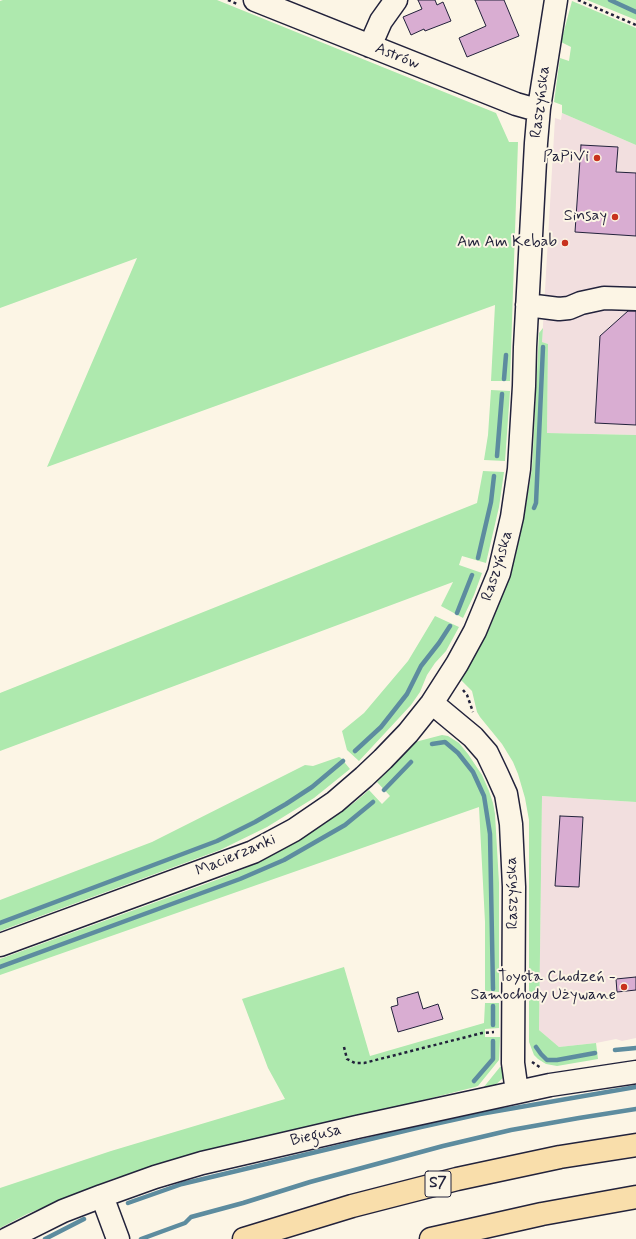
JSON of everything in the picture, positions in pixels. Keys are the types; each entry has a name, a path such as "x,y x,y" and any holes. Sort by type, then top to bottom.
{"highway":[{"name":"S7","path":"244,1239 352,1206 456,1179 560,1157 636,1145"},
{"path":"431,1239 542,1214 636,1197"}],"street":[{"name":"Astrów","path":"255,0 516,104 530,108 539,108"},
{"path":"370,46 381,21 396,0"},
{"name":"Raszyńska","path":"517,1092 513,1063 514,887 512,824 506,794 498,774 486,754 473,737 432,703 475,632 499,573 507,544 512,517 519,469 539,108 556,0"},
{"path":"527,306 559,309 569,308 581,303 604,298 636,299"},
{"name":"Macierzanki","path":"0,945 253,852 273,842 294,830 335,802 364,777 408,733 432,703"},
{"name":"Biegusa","path":"7,1239 63,1211 155,1177 202,1163 357,1127 550,1085 636,1072"},
{"path":"102,1196 118,1239"}],"path":[{"path":"578,0 636,25"},
{"path":"344,1047 347,1058 355,1063 364,1063 482,1032 513,1030"}],"shaded area":[{"path":"562,113 636,145 636,435 547,433 548,344 542,342 555,118 561,120"},
{"path":"542,796 636,802 636,1038 622,1041 616,1039 559,1047 539,1030"}],"green space":[{"path":"217,0 496,113 509,142 518,142 510,381 491,381 495,305 47,467 137,258 0,308 0,1"},
{"path":"587,0 636,0 636,20"},
{"path":"572,1 636,28 636,145 562,113 562,105 554,102 560,58 569,61 571,47 561,42"},
{"path":"543,328 542,342 548,344 547,433 636,435 636,802 542,796 539,1030 559,1047 596,1043 598,1059 557,1066 546,1064 538,1059 534,1055 529,1042 529,820 525,798 513,762 502,744 480,717 477,712 472,691 461,680 490,627 515,558 532,469 539,333"},
{"path":"491,390 510,391 505,461 484,460 488,435"},
{"path":"483,471 504,472 499,507 486,563 462,556 459,565 482,573 463,618 441,606 453,582 0,751 0,693 477,503"},
{"path":"435,616 459,627 446,651 427,675 420,692 411,705 359,761 347,750 342,731 364,713 408,661"},
{"path":"442,735 448,736 459,743 468,754 482,775 493,803 499,883 499,992 485,991 485,922 479,807 0,975 0,959 248,867 292,844 323,825 369,790 382,804 390,796 377,782 415,743"},
{"path":"339,757 350,769 314,798 267,827 220,850 0,931 0,900 152,842 305,765 313,766"},
{"path":"344,967 370,1056 484,1023 485,1003 499,1003 499,1028 485,1029 485,1037 500,1037 499,1060 478,1086 115,1178 27,1214 0,1228 0,1188 111,1151 285,1099 268,1068 242,999"},
{"path":"500,1067 504,1067 503,1078 493,1087 483,1088"}],"building":[{"path":"418,0 435,0 437,5 443,2 451,21 425,31 424,29 411,35 403,17 422,9"},
{"path":"475,0 504,0 519,36 467,57 459,38 486,26"},
{"path":"581,145 618,147 616,172 636,173 636,236 575,232"},
{"path":"628,311 636,311 636,425 595,423 600,336"},
{"path":"560,816 583,817 579,887 555,886"},
{"path":"636,977 636,990 617,992 616,979"},
{"path":"418,992 423,1009 438,1004 443,1019 398,1032 391,1007 398,1005 397,998"}],"waterway":[{"path":"610,0 636,12"},
{"path":"534,508 536,503 543,347"},
{"path":"504,379 506,355"},
{"path":"497,456 502,394"},
{"path":"478,558 491,502 494,476"},
{"path":"457,613 472,575"},
{"path":"355,751 381,727 407,694 421,666 450,626"},
{"path":"432,744 445,742 458,753 473,772 484,796 490,834 493,989"},
{"path":"0,923 217,841 255,822 286,804 312,787 343,761"},
{"path":"384,790 411,762"},
{"path":"0,967 240,879 284,860 345,825 373,802"},
{"path":"493,1006 493,1025"},
{"path":"474,1081 493,1059 493,1041"},
{"path":"536,1047 547,1060 557,1060 595,1053"},
{"path":"615,1050 636,1048"},
{"path":"128,1203 182,1184 421,1127 480,1114 636,1087"},
{"path":"141,1239 185,1223 191,1217 243,1203 310,1182 443,1146 511,1130 636,1109"},
{"path":"45,1239 84,1219"}],"place":[{"name":"PaPiVi","path":"597,158"},
{"name":"Sinsay","path":"615,217"},
{"name":"Am Am Kebab","path":"565,243"},
{"name":"Toyota Chodzeń - Samochody Używane","path":"624,987"}]}
